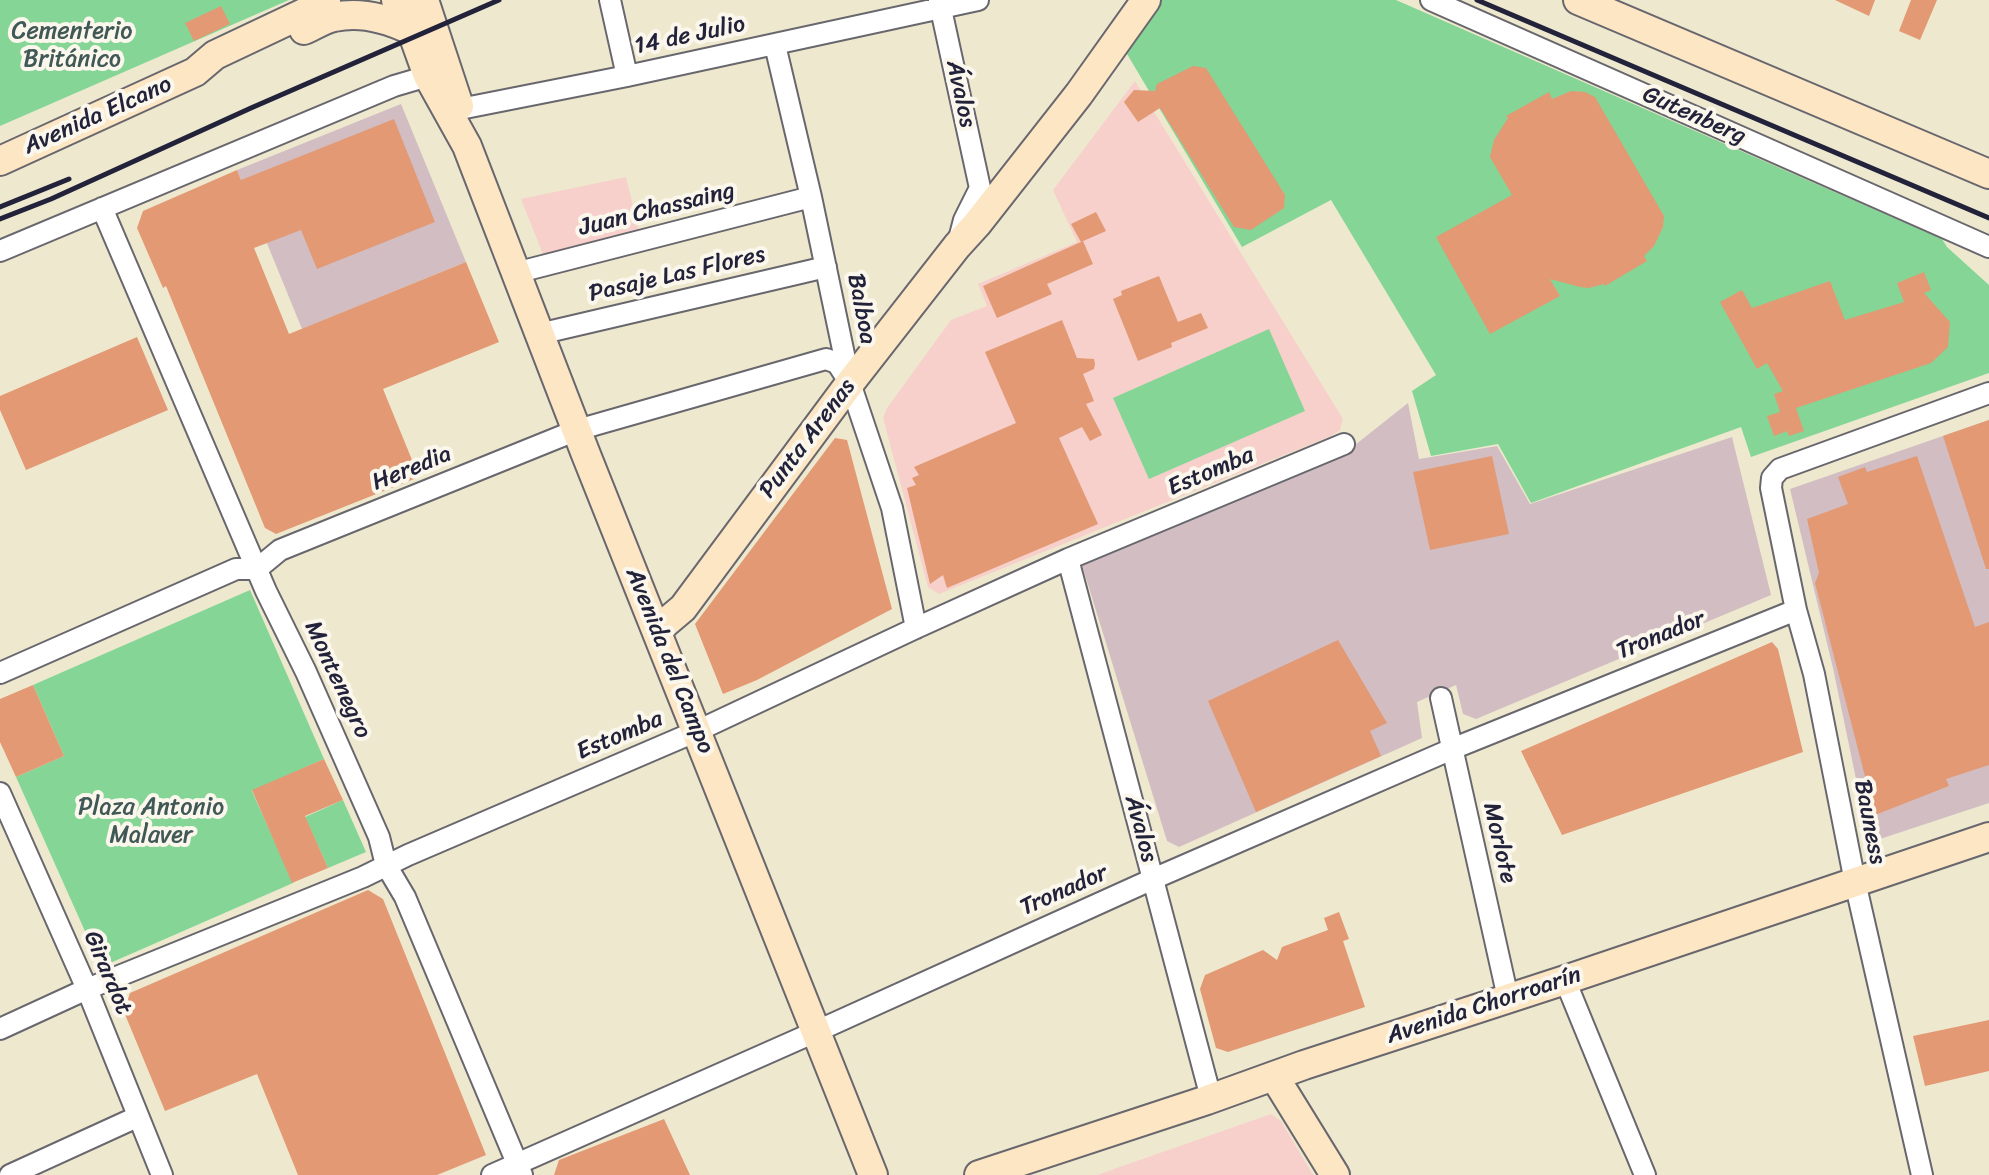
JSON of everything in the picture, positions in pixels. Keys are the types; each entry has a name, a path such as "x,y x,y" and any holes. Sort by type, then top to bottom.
{"main road":[{"path":"329,8 357,0"},
{"name":"Avenida del Campo","path":"396,0 428,76 467,146 873,1175"},
{"name":"Avenida del Campo","path":"424,0 460,109 467,146"},
{"name":"Punta Arenas","path":"657,630 683,608 850,383 1070,106 1146,0"},
{"path":"1578,0 1989,174"},
{"name":"Avenida Elcano","path":"0,161 195,72 215,55 308,11 329,8 386,20 411,30"},
{"name":"Avenida Chorroarín","path":"979,1175 1989,837"},
{"path":"1274,1076 1335,1175"}],"street":[{"path":"610,0 627,76"},
{"name":"14 de Julio","path":"460,109 775,45 940,4 978,0"},
{"name":"Gutenberg","path":"1431,0 1989,247"},
{"name":"Ávalos","path":"940,4 980,188"},
{"name":"Balboa","path":"775,45 850,383 892,508 916,628"},
{"path":"0,251 394,86 428,76"},
{"name":"Punta Arenas","path":"957,246 964,220 980,188"},
{"name":"Juan Chassaing","path":"515,273 811,197"},
{"name":"Montenegro","path":"102,208 257,569 379,837 386,865 405,897 519,1170"},
{"name":"Gutenberg","path":"1957,232 1989,261"},
{"name":"Pasaje Las Flores","path":"539,334 826,267"},
{"name":"Heredia","path":"0,673 236,569 257,569 280,550 577,430 826,359 837,363 850,383"},
{"name":"Bauness","path":"1922,1175 1855,882 1814,674 1796,610 1771,488 1772,478 1780,469 1989,393"},
{"name":"Estomba","path":"0,1029 87,989 363,877 697,731 1068,559 1344,444"},
{"name":"Ávalos","path":"1068,559 1211,1098"},
{"name":"Tronador","path":"492,1175 519,1170 1153,879 1452,749 1796,610"},
{"name":"Morlote","path":"1441,698 1508,998"},
{"name":"Girardot","path":"0,793 87,989 162,1175"},
{"path":"1565,980 1645,1175"},
{"path":"10,1175 137,1117"}],"shaded area":[{"path":"1135,81 1343,419 1340,430 939,594 928,587 883,418 887,408 951,320 987,306 978,284 1077,242 1053,190"},
{"path":"401,104 466,262 302,329 237,170"},
{"path":"626,177 641,239 546,262 521,199"},
{"path":"1408,403 1419,459 1497,446 1530,504 1732,437 1771,595 1476,719 1463,714 1456,685 1417,702 1422,738 1179,847 1167,841 1082,565 1355,445"},
{"path":"1989,420 1989,803 1880,839 1867,832 1833,668 1790,489"},
{"path":"1271,1114 1281,1121 1313,1175 1097,1175"}],"green space":[{"name":"Cementerio Británico","path":"0,0 289,0 0,126"},
{"path":"1159,0 1396,0 1942,239 1989,285 1989,373 1751,457 1741,427 1531,503 1498,444 1431,456 1412,391 1436,375 1331,200 1242,247 1127,54"},
{"path":"1269,329 1305,411 1149,479 1113,398"},
{"name":"Plaza Antonio Malaver","path":"250,590 324,759 252,791 293,883 101,967 16,777 64,756 33,685"},
{"path":"343,800 366,852 328,868 305,817"}],"building":[{"path":"1835,0 1875,0 1869,16"},
{"path":"1911,0 1937,0 1920,40 1899,31"},
{"path":"221,6 230,24 194,41 185,23"},
{"path":"1193,66 1206,68 1285,195 1284,208 1251,230 1234,227 1160,108 1138,122 1124,102 1134,90 1155,91 1157,84"},
{"path":"1571,91 1585,92 1595,97 1664,216 1663,227 1654,246 1644,256 1647,261 1605,286 1580,287 1550,279 1560,296 1490,334 1436,237 1512,195 1490,157 1494,140 1508,118 1506,116 1549,92 1552,99"},
{"path":"394,119 435,222 317,269 301,230 254,248 289,334 466,262 499,342 383,389 419,477 276,534 265,528 166,286 163,288 137,228 143,211 237,170 241,180"},
{"path":"1096,212 1106,231 1081,242 1071,224"},
{"path":"1083,241 1093,264 1047,284 1052,294 997,318 983,286"},
{"path":"1924,272 1931,290 1924,293 1950,322 1948,347 1931,363 1796,408 1804,431 1789,436 1787,431 1774,436 1767,416 1780,412 1774,394 1783,391 1767,363 1757,369 1720,302 1742,290 1752,308 1830,281 1845,320 1904,302 1897,283"},
{"path":"1159,276 1178,322 1201,313 1208,328 1138,361 1113,299 1122,295 1121,291"},
{"path":"1062,320 1077,358 1094,359 1095,364 1094,369 1083,374 1094,401 1086,404 1102,435 1090,441 1082,427 1059,438 1098,524 947,588 943,575 930,584 907,488 916,485 912,478 919,475 914,467 1016,423 985,352"},
{"path":"137,337 168,410 26,470 0,410 0,396"},
{"path":"1989,420 1989,569 1986,569 1943,436"},
{"path":"835,438 847,440 892,609 757,680 723,694 695,624"},
{"path":"1492,456 1509,534 1430,550 1413,472"},
{"path":"1917,456 1975,627 1989,622 1989,765 1946,779 1949,786 1875,815 1815,583 1819,573 1807,519 1848,504 1838,477 1865,467 1867,472"},
{"path":"1338,640 1387,723 1370,731 1381,756 1256,812 1208,701"},
{"path":"1772,642 1778,649 1803,752 1562,835 1521,751"},
{"path":"33,685 64,756 16,777 0,742 0,699"},
{"path":"324,759 343,800 305,816 328,868 292,883 252,790"},
{"path":"368,890 383,899 486,1155 437,1175 298,1175 257,1074 165,1111 124,1012 130,993"},
{"path":"1339,912 1349,939 1343,941 1365,1007 1228,1052 1216,1048 1200,989 1205,975 1263,950 1277,960 1282,947 1328,930 1324,918"},
{"path":"1989,1020 1989,1071 1925,1086 1913,1036"},
{"path":"664,1119 690,1175 554,1175 559,1160"}],"railway":[{"path":"0,219 499,0"},
{"path":"1477,0 1989,218"},
{"path":"0,207 69,179"}]}
